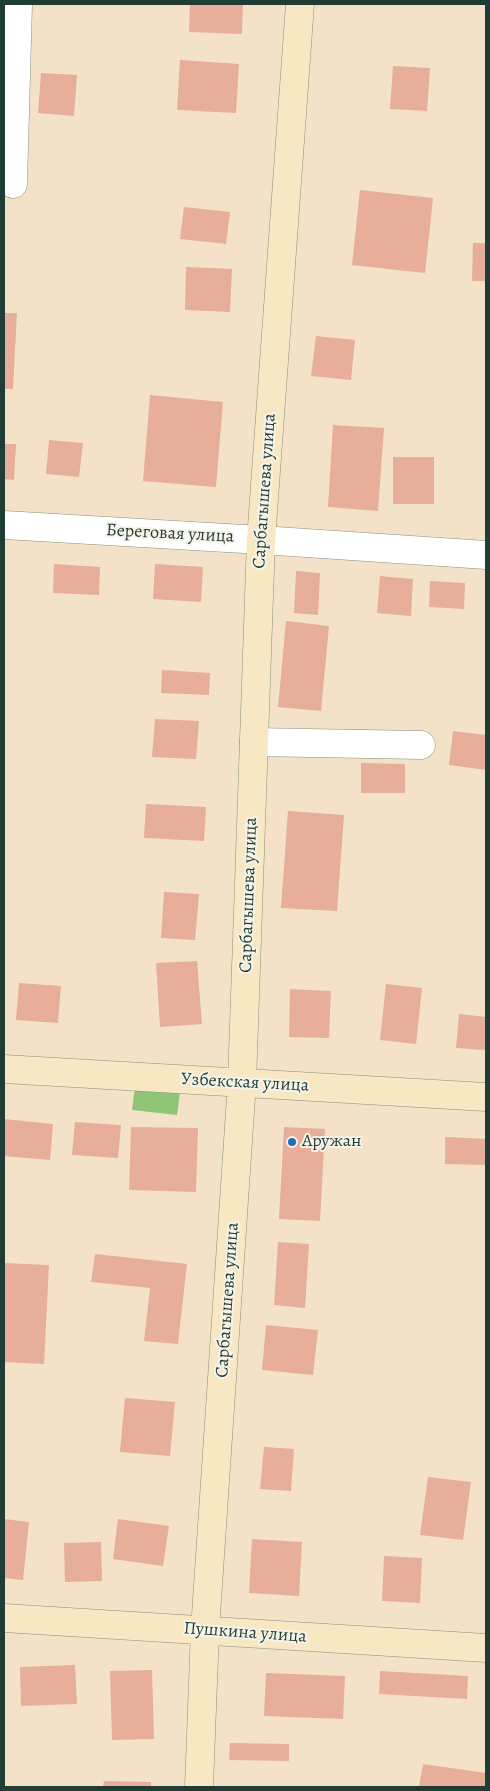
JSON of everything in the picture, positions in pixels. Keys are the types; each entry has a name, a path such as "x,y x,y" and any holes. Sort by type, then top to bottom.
{"street":[{"path":"13,184 18,4"},
{"name":"Сарбагышева улица","path":"199,1787 205,1630 242,1082 261,540 300,4"},
{"name":"Береговая улица","path":"4,525 486,555"},
{"path":"254,742 421,745"},
{"name":"Узбекская улица","path":"4,1068 486,1097"},
{"name":"Пушкина улица","path":"4,1618 486,1648"}],"green space":[{"path":"135,1086 180,1092 177,1115 132,1110"}],"building":[{"path":"190,4 243,4 242,34 189,32"},
{"path":"180,60 239,64 236,113 177,110"},
{"path":"393,66 430,68 427,111 390,109"},
{"path":"41,73 77,75 74,116 38,113"},
{"path":"360,190 433,198 425,273 352,265"},
{"path":"184,207 230,212 226,244 180,239"},
{"path":"473,243 486,243 486,281 472,281"},
{"path":"186,267 232,269 230,312 185,310"},
{"path":"4,313 17,313 13,389 4,389"},
{"path":"316,336 355,340 351,380 311,376"},
{"path":"150,395 223,402 216,487 143,481"},
{"path":"333,425 384,428 378,511 328,507"},
{"path":"49,440 83,443 79,477 46,474"},
{"path":"4,444 16,444 14,480 4,479"},
{"path":"393,457 434,457 434,504 393,504"},
{"path":"54,564 100,567 99,595 53,593"},
{"path":"155,564 203,567 201,602 153,599"},
{"path":"296,571 320,573 318,615 294,613"},
{"path":"380,576 413,579 411,616 377,613"},
{"path":"430,581 465,583 464,609 429,607"},
{"path":"286,621 329,626 321,711 278,707"},
{"path":"162,670 210,673 209,695 161,693"},
{"path":"155,719 199,721 196,759 152,757"},
{"path":"453,731 486,735 486,770 449,765"},
{"path":"361,763 405,764 405,793 361,793"},
{"path":"146,804 206,807 204,841 144,838"},
{"path":"288,811 344,815 337,911 281,908"},
{"path":"164,892 199,894 195,940 161,938"},
{"path":"197,961 202,1024 160,1027 156,963"},
{"path":"19,983 61,986 58,1023 16,1020"},
{"path":"386,984 422,988 416,1044 380,1040"},
{"path":"290,989 331,991 329,1038 289,1037"},
{"path":"459,1014 486,1017 485,1050 456,1048"},
{"path":"4,1119 53,1124 50,1160 4,1156"},
{"path":"75,1122 121,1125 118,1158 72,1155"},
{"path":"131,1127 198,1128 196,1192 129,1190"},
{"path":"284,1127 325,1129 320,1221 279,1219"},
{"path":"445,1137 486,1139 486,1165 445,1164"},
{"path":"278,1242 309,1244 305,1308 274,1305"},
{"path":"95,1254 187,1264 178,1344 144,1341 150,1288 91,1282"},
{"path":"4,1263 49,1265 44,1364 4,1362"},
{"path":"266,1325 318,1330 313,1375 262,1370"},
{"path":"125,1398 175,1402 170,1456 120,1452"},
{"path":"264,1447 294,1449 291,1491 260,1489"},
{"path":"428,1477 471,1482 463,1540 420,1535"},
{"path":"4,1519 29,1522 23,1580 4,1578"},
{"path":"118,1519 169,1526 163,1566 113,1559"},
{"path":"252,1539 302,1542 299,1596 249,1593"},
{"path":"101,1542 102,1581 65,1582 64,1543"},
{"path":"384,1556 422,1558 420,1603 382,1601"},
{"path":"75,1665 77,1704 21,1706 20,1667"},
{"path":"152,1670 154,1739 112,1740 110,1671"},
{"path":"380,1671 468,1676 467,1699 379,1694"},
{"path":"266,1673 345,1676 343,1719 264,1716"},
{"path":"230,1743 289,1744 289,1761 229,1760"},
{"path":"423,1764 486,1773 486,1787 419,1787"},
{"path":"104,1781 151,1782 151,1787 103,1787"}],"place":[{"name":"Аружан","path":"292,1142"}]}
